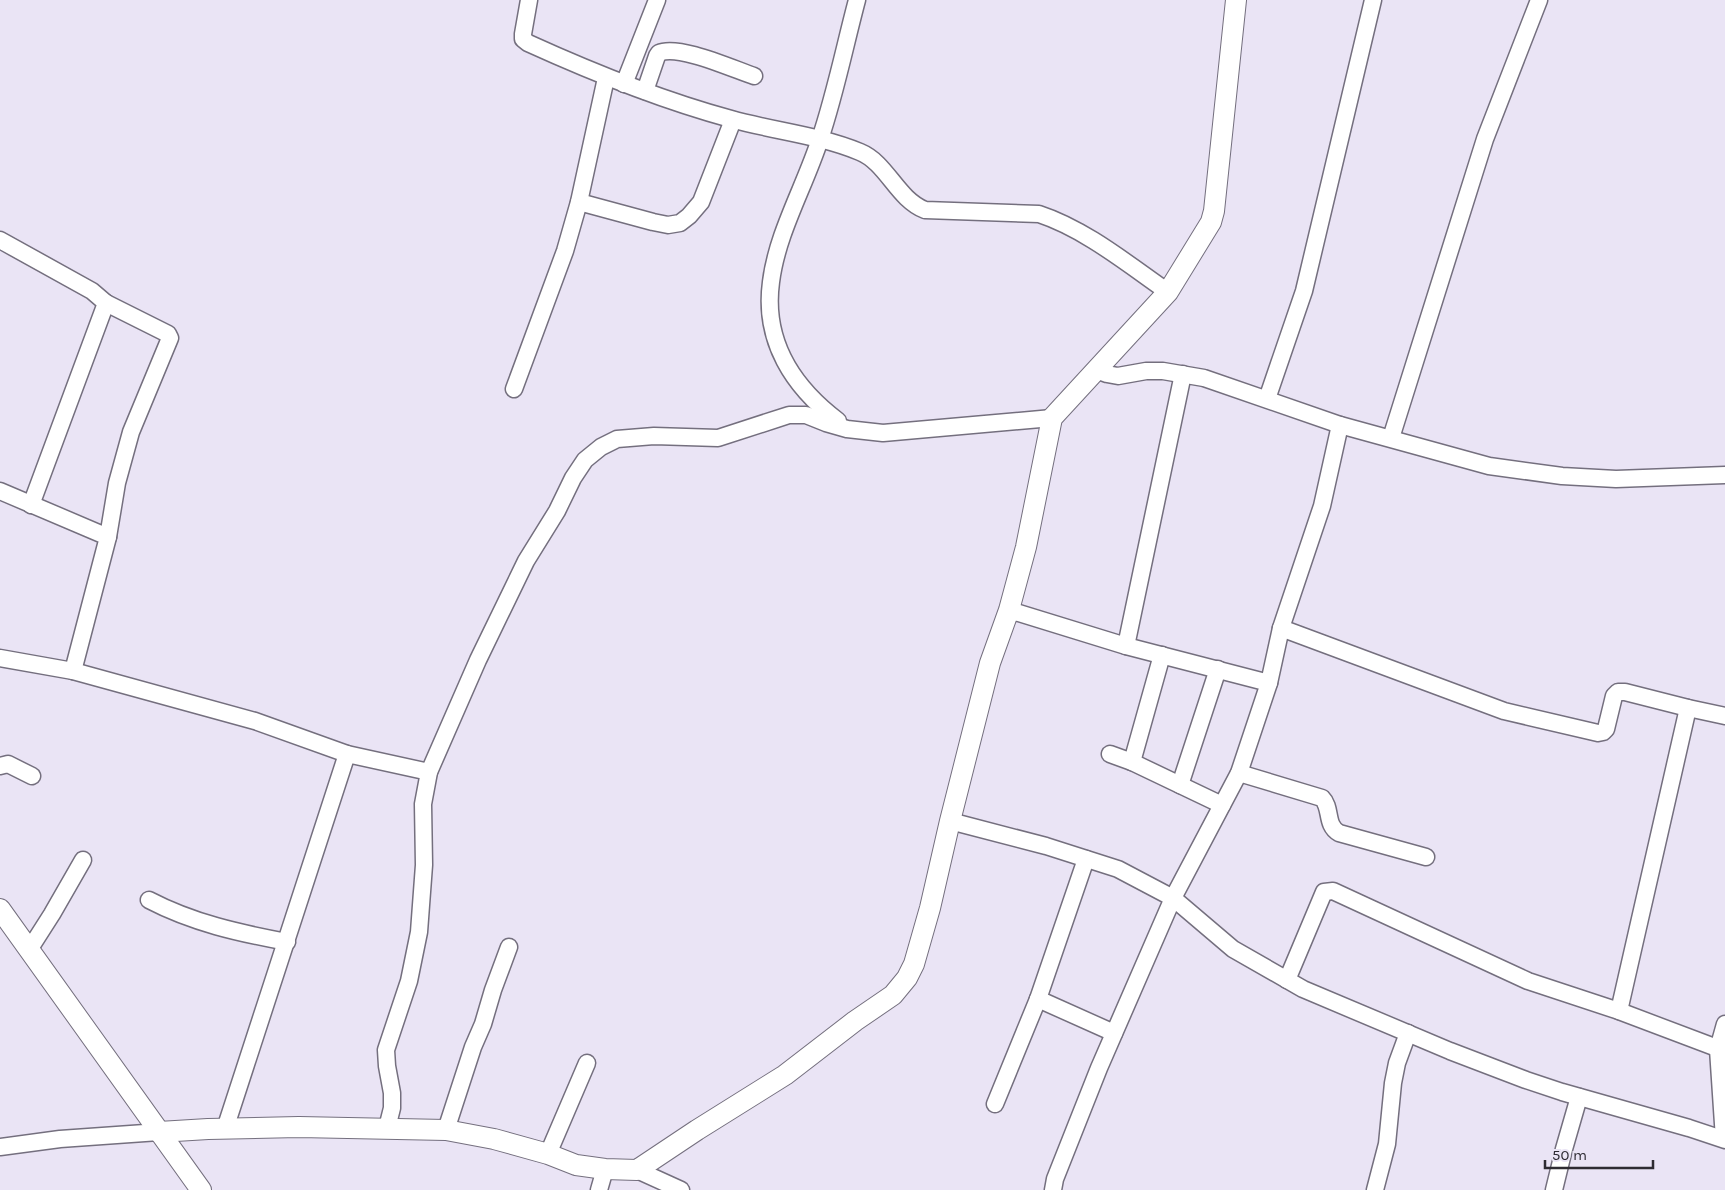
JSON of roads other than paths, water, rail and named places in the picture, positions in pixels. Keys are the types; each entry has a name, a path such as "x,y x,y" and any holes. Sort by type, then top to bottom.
{"street":[{"path":"529,0 523,39 528,43 606,78 733,120 820,138 862,152 918,207 932,211 1039,214 1048,217 1096,243 1168,292"},
{"path":"624,84 657,0"},
{"path":"847,429 821,408 798,384 781,356 772,326 770,301 771,281 782,239 820,138 857,0"},
{"path":"637,1170 785,1075 854,1021 892,995 907,978 918,951 930,908 990,663 1009,610 1026,547 1052,418 1168,292 1211,222 1214,211 1236,0"},
{"path":"1267,399 1304,291 1373,0"},
{"path":"1391,438 1485,139 1539,0"},
{"path":"645,91 657,56 659,53 669,50 691,54 754,76"},
{"path":"514,389 565,251 579,202 606,78"},
{"path":"579,202 653,222 668,225 680,223 701,202 733,120"},
{"path":"0,240 92,291 106,303 168,334 170,338 131,432 117,483 108,537 73,671"},
{"path":"31,505 106,303"},
{"path":"1096,370 1118,376 1164,371 1204,378 1340,425 1489,466 1562,476 1616,479 1725,475"},
{"path":"1126,646 1183,374"},
{"path":"387,1128 392,1108 392,1093 386,1050 409,981 419,932 424,865 423,804 430,772 478,660 526,561 557,511 573,478 585,460 600,447 617,439 638,437 718,438 788,415 806,415 847,429 883,433 1052,418"},
{"path":"1053,1190 1055,1179 1114,1033 1173,898 1239,773 1269,682 1281,628 1322,506 1340,425"},
{"path":"0,491 108,537"},
{"path":"1009,610 1126,646 1269,682"},
{"path":"1281,628 1504,711 1598,732 1603,732 1606,729 1614,696 1618,692 1625,692 1725,716"},
{"path":"1132,762 1162,655"},
{"path":"0,658 73,671 255,721 347,754 430,772"},
{"path":"1180,785 1218,669"},
{"path":"1619,1011 1688,708"},
{"path":"225,1129 347,754"},
{"path":"1110,754 1132,762 1222,806"},
{"path":"0,766 8,764 32,776"},
{"path":"1239,773 1322,798 1325,801 1330,823 1334,830 1339,833 1426,857"},
{"path":"950,822 1046,846 1118,869 1173,898 1233,948 1287,980 1303,989 1408,1033 1526,1080 1724,1140 1721,1050 1725,1024"},
{"path":"995,1104 1038,999 1086,859"},
{"path":"29,950 83,860"},
{"path":"1287,980 1324,892 1334,890 1528,981 1619,1011 1721,1050"},
{"path":"149,900 172,912 223,929 287,942"},
{"path":"0,909 201,1190"},
{"path":"446,1130 473,1046 483,1024 509,947"},
{"path":"1038,999 1114,1033"},
{"path":"1375,1190 1387,1144 1393,1083 1397,1063 1408,1033"},
{"path":"548,1154 587,1063"},
{"path":"1554,1190 1579,1097"},
{"path":"0,1147 60,1139 225,1129 387,1128 446,1130 482,1136 548,1154 576,1165 605,1169 637,1170 681,1190"},
{"path":"599,1190 605,1169"}]}
